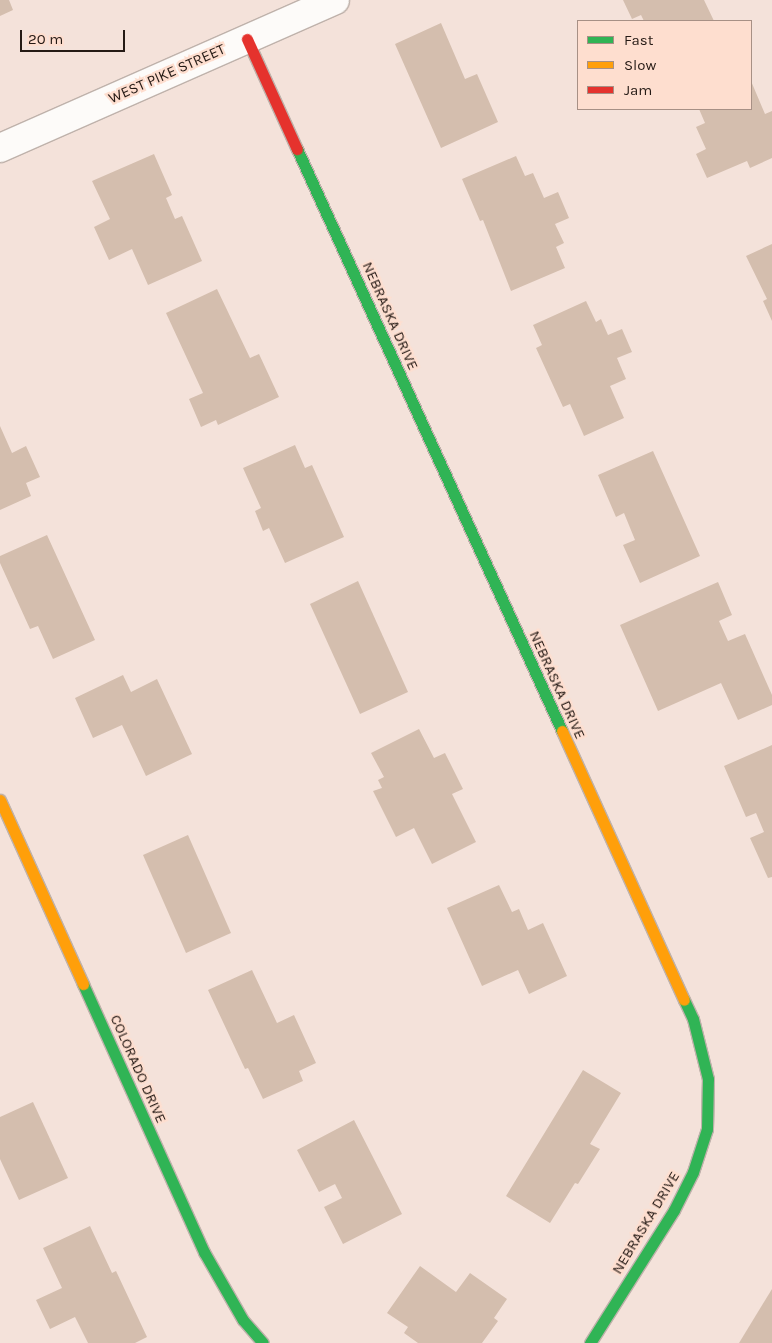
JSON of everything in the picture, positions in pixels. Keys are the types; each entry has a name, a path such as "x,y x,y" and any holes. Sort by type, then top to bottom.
{"street":[{"name":"WEST PIKE STREET","path":"0,148 335,0"},
{"name":"NEBRASKA DRIVE","path":"248,39 693,1019 708,1080 707,1129 694,1172 674,1210 590,1343"},
{"name":"COLORADO DRIVE","path":"0,800 204,1252 244,1320 263,1343"}],"building":[{"path":"0,0 9,0 13,10 0,16"},
{"path":"623,0 704,0 714,20 644,20 641,15 632,19"},
{"path":"441,23 465,79 477,74 498,122 441,148 395,44"},
{"path":"752,83 765,114 772,111 772,158 750,168 747,161 707,178 696,154 706,149 696,127 705,123 699,110 752,110"},
{"path":"154,154 172,195 166,198 175,219 182,216 202,261 148,285 132,249 109,260 94,227 110,219 92,181"},
{"path":"516,156 525,176 533,173 544,198 558,192 569,218 555,224 564,243 556,247 565,268 511,291 483,220 480,221 462,179"},
{"path":"772,244 772,321 763,301 767,299 746,256"},
{"path":"217,289 250,358 259,354 279,397 218,425 216,420 201,427 189,399 203,393 166,313"},
{"path":"586,301 596,322 601,319 608,335 622,329 632,352 617,358 626,379 610,386 624,418 584,436 570,404 563,407 536,348 542,345 533,325"},
{"path":"0,426 12,453 26,446 40,477 26,483 31,496 0,510"},
{"path":"295,445 305,468 312,465 344,537 285,563 269,528 263,531 255,511 261,508 243,468"},
{"path":"653,451 700,556 640,583 623,545 635,540 624,513 616,517 598,475"},
{"path":"47,535 95,640 53,659 38,626 30,629 0,563 0,556"},
{"path":"358,581 408,692 360,714 310,604"},
{"path":"718,582 732,615 719,621 728,641 745,634 772,695 772,705 738,720 721,683 658,711 620,625"},
{"path":"123,675 131,692 157,679 192,754 146,776 122,725 93,738 75,698"},
{"path":"419,729 434,758 445,753 463,789 452,794 476,842 432,864 414,828 396,837 373,791 382,788 378,780 384,777 371,753"},
{"path":"772,745 772,877 768,878 750,838 764,832 756,813 746,817 724,766"},
{"path":"188,835 231,933 186,953 143,855"},
{"path":"499,885 512,912 519,909 528,930 543,923 567,976 529,994 518,970 482,986 447,908"},
{"path":"252,970 277,1023 294,1015 316,1063 299,1071 303,1081 263,1099 248,1068 245,1069 208,990"},
{"path":"583,1070 621,1093 590,1144 600,1149 578,1184 575,1183 550,1223 506,1196"},
{"path":"33,1102 68,1178 19,1200 0,1159 0,1117"},
{"path":"354,1120 402,1214 343,1244 324,1207 342,1198 335,1184 319,1192 297,1150"},
{"path":"90,1226 112,1273 116,1271 147,1337 135,1343 88,1343 75,1317 50,1329 36,1300 62,1288 43,1248"},
{"path":"420,1266 456,1292 470,1273 507,1299 494,1318 498,1321 482,1343 418,1343 404,1333 408,1327 387,1313"},
{"path":"772,1289 772,1343 739,1343"}],"traffic: fast":[{"path":"297,149 562,731"},
{"path":"83,984 204,1252 243,1320 263,1343"},
{"path":"590,1343 674,1210 693,1172 707,1129 708,1079 693,1019 684,1000"}],"traffic: slow":[{"path":"562,731 684,1000"},
{"path":"0,800 83,984"}],"traffic: jam":[{"path":"247,39 297,149"}]}
